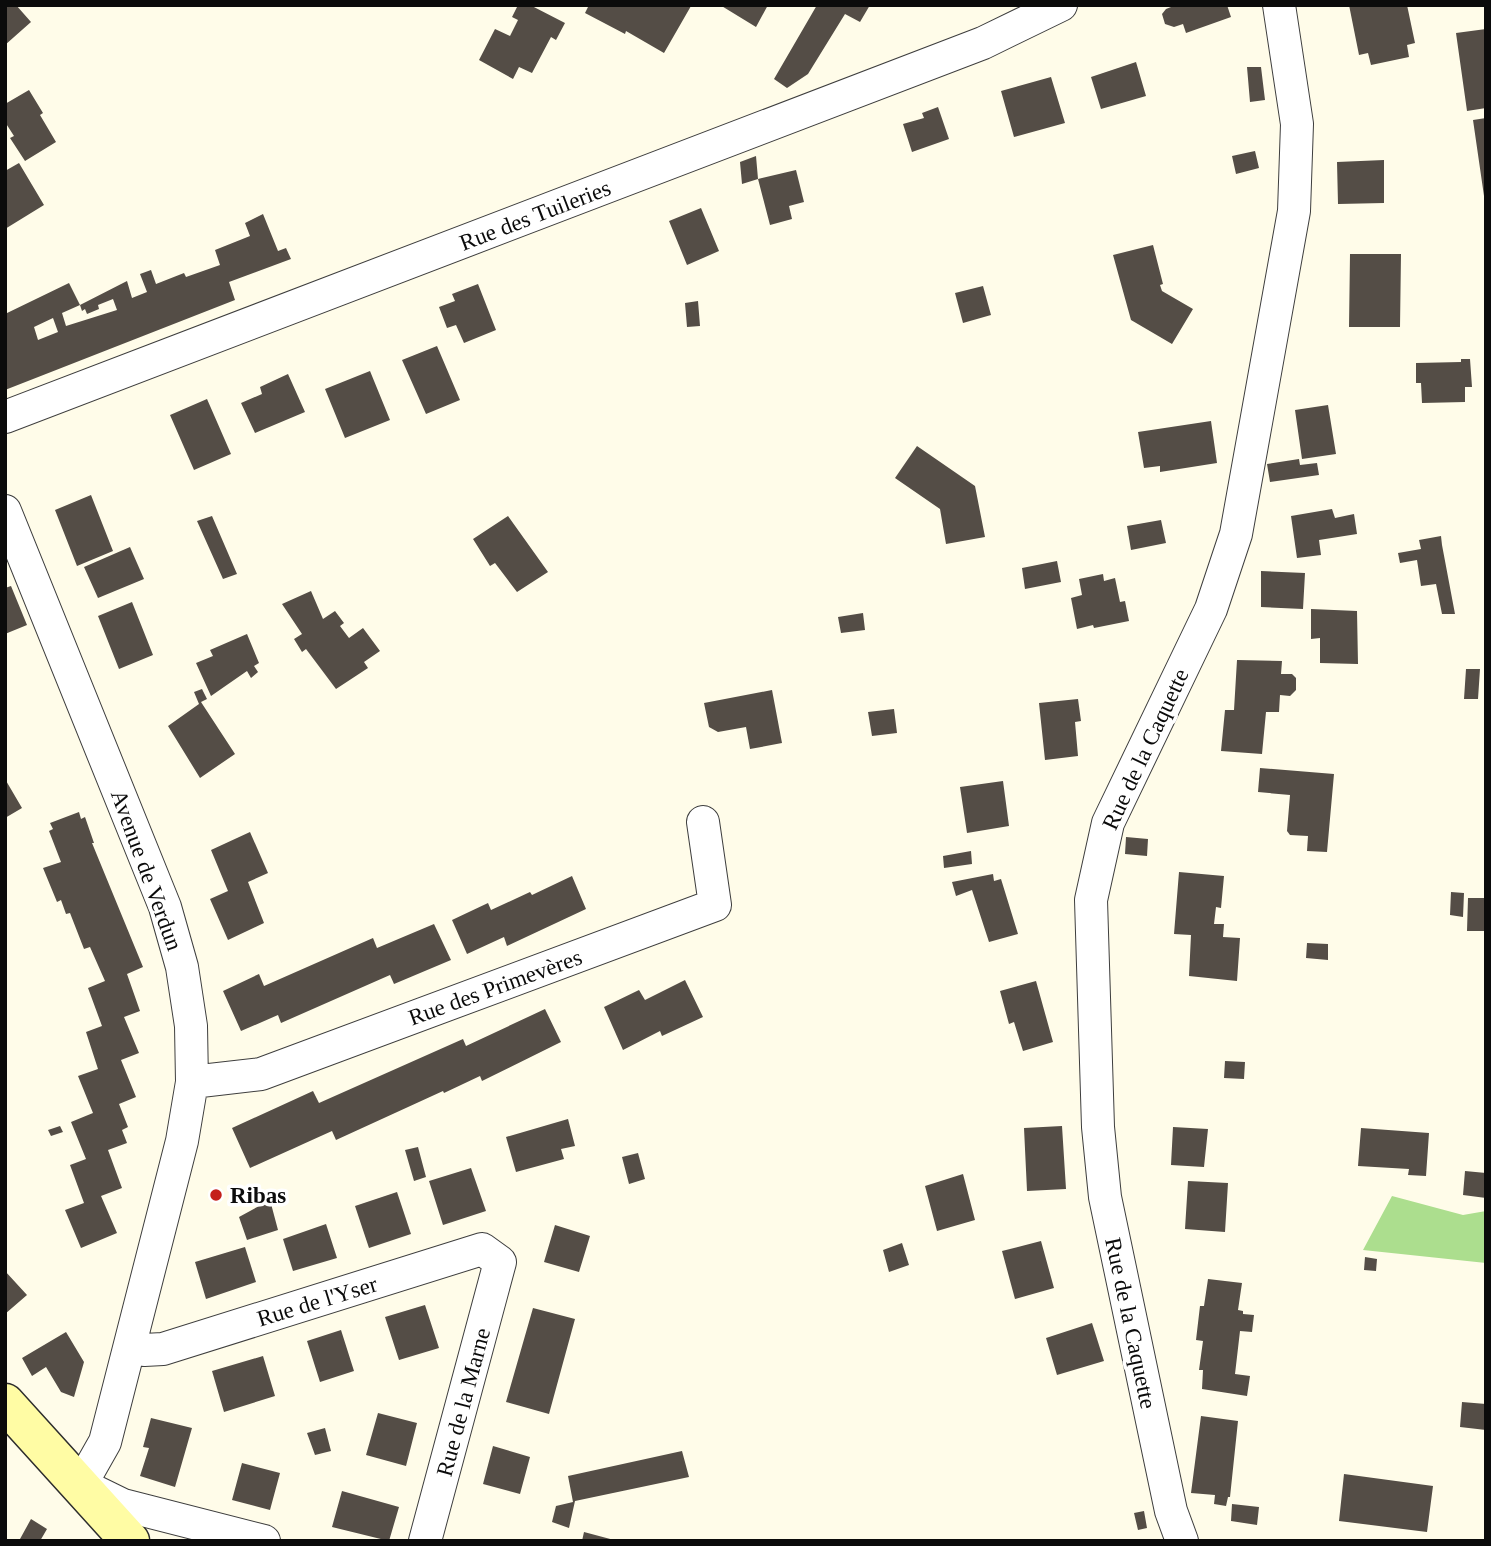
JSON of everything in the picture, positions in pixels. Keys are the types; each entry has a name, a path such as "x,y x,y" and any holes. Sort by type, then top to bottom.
{"main road":[{"path":"5,1403 130,1541"}],"street":[{"name":"Rue des Tuileries","path":"5,417 983,43 1061,5"},
{"name":"Rue de la Caquette","path":"1182,1541 1171,1511 1105,1197 1098,1127 1091,901 1108,823 1211,609 1236,534 1294,211 1297,124 1279,5"},
{"name":"Avenue de Verdun","path":"5,511 164,907 182,967 190,1014 192,1082 183,1141 105,1442 88,1472 78,1483"},
{"name":"Rue des Primevères","path":"192,1082 261,1074 715,905 703,821"},
{"name":"Rue de l'Yser","path":"131,1346 144,1350 163,1349 482,1249 500,1262"},
{"name":"Rue de la Marne","path":"425,1541 500,1262"},
{"path":"78,1483 122,1505 264,1541"}],"green space":[{"path":"1392,1196 1463,1215 1486,1211 1486,1263 1363,1250"}],"building":[{"path":"5,5 16,5 31,22 5,45"},
{"path":"518,5 530,5 565,23 556,40 551,37 532,73 519,67 513,79 479,60 495,29 510,36 518,20 512,17"},
{"path":"589,5 691,6 664,53 626,31 625,34 585,13"},
{"path":"720,5 768,5 756,27"},
{"path":"817,5 870,5 860,22 845,14 808,74 787,88 774,79"},
{"path":"1176,5 1227,5 1231,17 1186,33 1183,24 1174,27 1165,24 1162,14"},
{"path":"1349,5 1407,5 1415,43 1407,45 1409,57 1371,65 1368,53 1359,55"},
{"path":"1486,29 1486,108 1467,111 1456,33"},
{"path":"1136,62 1146,96 1101,109 1091,77"},
{"path":"1247,67 1261,67 1265,100 1250,102"},
{"path":"1051,77 1065,123 1014,137 1001,91"},
{"path":"29,90 56,142 25,161 10,138 14,136 5,122 5,104"},
{"path":"938,107 949,139 912,152 903,124 924,118 922,113"},
{"path":"1486,118 1486,196 1484,196 1473,120"},
{"path":"1255,151 1259,168 1236,174 1232,156"},
{"path":"756,156 758,179 742,184 740,162"},
{"path":"1384,160 1384,203 1338,204 1337,162"},
{"path":"19,163 44,205 5,229 5,171"},
{"path":"796,170 804,202 789,206 792,219 770,225 758,179"},
{"path":"701,208 719,251 687,265 669,221"},
{"path":"263,214 278,251 286,248 291,259 229,282 235,300 5,390 5,314 69,283 80,305 127,281 132,298 147,292 140,274 151,270 156,284 184,273 186,277 220,265 215,250 250,236 245,223","holes":["113,299 117,310 66,326 62,313 80,305 82,311 85,309 87,314 99,309 98,305","53,318 58,332 38,340 34,327"]},
{"path":"1153,245 1163,284 1160,285 1162,291 1193,309 1172,344 1131,320 1113,255"},
{"path":"1350,254 1401,254 1400,327 1349,327"},
{"path":"478,284 496,330 464,343 456,325 447,328 439,307 455,301 452,294"},
{"path":"983,286 991,315 963,323 955,293"},
{"path":"698,301 700,326 687,327 685,303"},
{"path":"437,346 460,400 426,414 402,360"},
{"path":"1461,359 1470,359 1472,387 1465,387 1465,402 1422,403 1421,383 1416,383 1416,363 1461,362"},
{"path":"370,371 390,420 345,438 325,389"},
{"path":"288,374 305,412 255,433 241,403 262,394 260,387"},
{"path":"207,399 231,454 194,470 170,415"},
{"path":"1328,405 1336,454 1302,459 1295,410"},
{"path":"1211,421 1217,463 1160,472 1160,466 1144,468 1138,432"},
{"path":"917,446 975,486 985,537 946,544 940,509 895,478"},
{"path":"1299,459 1300,465 1317,463 1319,475 1270,482 1267,464"},
{"path":"91,495 113,551 77,566 55,510"},
{"path":"1332,509 1335,518 1354,514 1357,534 1319,540 1321,555 1297,558 1291,516"},
{"path":"212,516 237,574 223,579 197,521"},
{"path":"508,516 548,572 517,592 495,563 490,566 473,539"},
{"path":"1161,520 1166,543 1131,550 1127,526"},
{"path":"1441,536 1455,614 1442,614 1436,584 1421,586 1417,560 1400,563 1398,553 1421,549 1419,540"},
{"path":"130,547 144,579 98,598 84,567"},
{"path":"1057,561 1061,582 1025,589 1022,568"},
{"path":"1261,571 1305,573 1303,609 1261,607"},
{"path":"1103,574 1104,581 1115,578 1120,602 1125,601 1129,621 1077,629 1071,598 1082,595 1079,579"},
{"path":"11,586 27,625 5,634 5,588"},
{"path":"311,591 323,619 335,611 344,623 340,626 349,638 363,628 380,651 364,662 368,668 336,689 306,649 302,652 294,639 302,634 282,604"},
{"path":"132,602 153,655 119,669 98,616"},
{"path":"1311,609 1357,611 1358,664 1320,663 1320,638 1311,639"},
{"path":"863,613 865,630 841,633 838,617"},
{"path":"247,634 259,663 254,666 258,672 251,678 247,671 211,696 196,663 213,656 210,650"},
{"path":"1237,660 1282,661 1281,674 1292,674 1296,678 1296,690 1290,696 1280,695 1279,712 1266,712 1262,754 1221,751 1225,710 1234,710"},
{"path":"1466,669 1480,669 1478,699 1464,699"},
{"path":"202,689 207,699 201,702 235,754 200,778 168,726 199,704 194,692"},
{"path":"772,690 782,743 750,749 746,727 718,732 709,727 704,703"},
{"path":"1078,699 1081,721 1075,722 1078,756 1045,760 1039,703"},
{"path":"894,709 897,733 872,736 868,712"},
{"path":"1260,768 1334,774 1327,852 1307,851 1308,836 1290,835 1287,831 1290,795 1258,792"},
{"path":"5,779 22,808 5,818"},
{"path":"1003,781 1009,826 967,833 960,787"},
{"path":"79,812 81,819 85,817 92,843 143,967 127,974 140,1011 124,1017 139,1053 121,1060 136,1097 119,1104 128,1127 122,1130 127,1143 108,1150 122,1188 101,1196 117,1233 81,1248 65,1210 84,1203 70,1165 86,1159 71,1122 93,1113 78,1076 98,1069 86,1032 102,1026 88,988 105,981 90,947 84,949 70,913 66,914 61,900 57,902 43,868 61,862 49,831 53,829 50,823"},
{"path":"250,832 268,873 248,882 264,923 228,940 210,899 228,891 211,850"},
{"path":"1126,837 1148,839 1147,856 1125,854"},
{"path":"971,851 972,864 944,868 943,856"},
{"path":"1179,872 1224,876 1221,908 1216,907 1214,924 1224,924 1223,937 1240,938 1237,981 1189,976 1191,935 1174,934"},
{"path":"993,874 994,881 1001,879 1018,934 989,942 972,890 956,896 952,882"},
{"path":"572,876 586,909 507,946 504,937 467,954 452,920 488,903 491,910 530,892 532,895"},
{"path":"1451,892 1464,893 1463,917 1450,915"},
{"path":"1468,898 1486,898 1486,931 1467,931"},
{"path":"434,924 451,960 394,984 390,975 281,1023 278,1015 241,1031 223,991 259,974 264,986 373,938 377,948"},
{"path":"1307,943 1328,944 1328,960 1306,958"},
{"path":"685,980 703,1017 662,1036 660,1031 623,1050 604,1007 639,990 645,1000"},
{"path":"1036,981 1053,1042 1023,1051 1014,1022 1009,1024 1000,991"},
{"path":"545,1009 561,1042 482,1081 480,1076 336,1140 332,1131 250,1168 232,1128 313,1091 319,1103 463,1039 466,1046"},
{"path":"1225,1061 1245,1062 1244,1079 1224,1078"},
{"path":"568,1119 575,1146 561,1149 564,1159 516,1172 506,1137"},
{"path":"60,1126 63,1132 51,1136 48,1130"},
{"path":"1062,1126 1066,1189 1027,1191 1024,1128"},
{"path":"1173,1127 1208,1129 1204,1167 1171,1165"},
{"path":"1361,1128 1429,1133 1426,1176 1408,1175 1409,1169 1358,1166"},
{"path":"418,1147 426,1177 414,1181 405,1150"},
{"path":"638,1153 645,1179 629,1184 622,1157"},
{"path":"471,1168 486,1211 443,1225 429,1181"},
{"path":"1465,1171 1486,1173 1486,1198 1463,1195"},
{"path":"963,1174 975,1220 937,1231 925,1186"},
{"path":"1188,1181 1228,1183 1225,1232 1185,1229"},
{"name":"Ribas","path":"219,1188 223,1196 213,1201 209,1193"},
{"path":"397,1192 411,1234 369,1248 355,1206"},
{"path":"270,1200 278,1230 247,1240 239,1217"},
{"path":"326,1224 337,1258 293,1271 283,1239"},
{"path":"555,1225 590,1236 579,1272 544,1262"},
{"path":"1041,1241 1054,1288 1015,1299 1002,1251"},
{"path":"902,1243 909,1265 889,1272 883,1250"},
{"path":"245,1247 256,1282 206,1299 195,1262"},
{"path":"1365,1257 1377,1259 1376,1271 1364,1270"},
{"path":"5,1271 27,1295 5,1314"},
{"path":"1208,1279 1242,1283 1238,1310 1243,1311 1243,1314 1254,1315 1252,1332 1240,1331 1235,1374 1250,1376 1247,1396 1202,1389 1203,1370 1199,1370 1203,1341 1196,1340 1200,1306 1204,1306"},
{"path":"425,1305 439,1348 399,1360 385,1317"},
{"path":"533,1308 575,1319 549,1414 506,1402"},
{"path":"1092,1323 1104,1361 1057,1375 1046,1338"},
{"path":"341,1330 354,1371 320,1382 307,1341"},
{"path":"66,1332 84,1362 74,1397 61,1392 46,1367 32,1376 22,1358"},
{"path":"263,1356 275,1396 224,1412 212,1371"},
{"path":"1462,1402 1486,1404 1486,1430 1460,1427"},
{"path":"378,1413 417,1423 406,1466 366,1455"},
{"path":"1201,1416 1238,1421 1230,1497 1226,1506 1214,1504 1215,1495 1191,1493"},
{"path":"151,1418 192,1428 175,1487 140,1476 149,1448 143,1447"},
{"path":"325,1428 331,1451 315,1455 307,1433"},
{"path":"493,1446 530,1457 520,1494 483,1484"},
{"path":"682,1451 689,1477 575,1501 569,1528 552,1522 556,1506 573,1502 568,1476"},
{"path":"242,1463 280,1473 270,1510 232,1500"},
{"path":"1344,1474 1433,1486 1427,1532 1339,1521"},
{"path":"342,1491 399,1507 389,1541 332,1527"},
{"path":"1232,1504 1259,1507 1257,1525 1231,1521"},
{"path":"1144,1511 1147,1528 1138,1530 1134,1513"},
{"path":"31,1519 47,1529 40,1541 20,1539"},
{"path":"584,1532 614,1540 614,1541 582,1541"}],"place":[{"name":"Ribas","path":"216,1195"}]}
